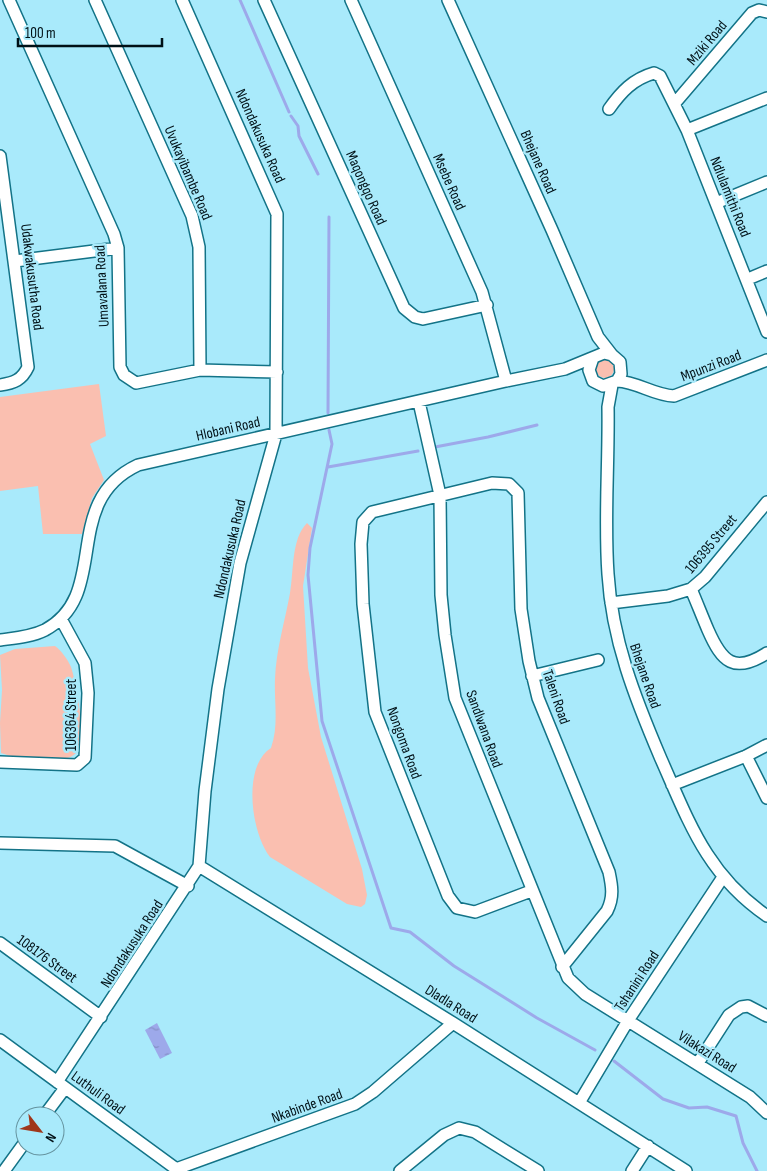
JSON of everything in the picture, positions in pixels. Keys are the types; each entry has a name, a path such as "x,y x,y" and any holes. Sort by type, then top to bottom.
{"street":[{"name":"Umavalana Road","path":"9,0 114,234 118,248 120,367 124,375 136,382 200,370 277,372"},
{"name":"Uvukayibambe Road","path":"95,0 192,216 199,247 200,370"},
{"name":"Ndondakusuka Road","path":"49,1106 101,1017 188,886 199,866 205,791 218,689 240,564 276,434 277,214 182,0"},
{"name":"Maqongqo Road","path":"264,0 404,308 415,317 422,319 487,304"},
{"name":"Msebe Road","path":"350,0 487,304 506,381"},
{"name":"Bhejane Road","path":"448,0 552,230 598,338 612,355"},
{"name":"Mziki Road","path":"675,104 752,13 759,10 767,11"},
{"name":"Ndlulamithi Road","path":"609,109 625,88 648,75 654,73 660,76 687,130 748,279 767,332"},
{"path":"687,130 767,98"},
{"name":"Udakwakusutha Road","path":"0,156 28,367 14,383 0,385"},
{"path":"716,203 767,182"},
{"path":"15,261 118,248"},
{"path":"748,279 767,271"},
{"name":"Bhejane Road","path":"595,357 598,338"},
{"path":"565,369 583,374 596,383 615,383 621,374 621,365 612,355 604,353 595,357 589,370 596,383"},
{"name":"Hlobani Road","path":"0,640 26,637 44,630 60,619 78,594 92,517 100,497 119,475 138,465 565,369 595,357"},
{"name":"Mpunzi Road","path":"615,383 637,385 661,395 674,396 767,360"},
{"name":"Mpunzi Road","path":"621,365 637,385"},
{"name":"Bhejane Road","path":"596,383 608,407"},
{"name":"Bhejane Road","path":"615,383 608,407 607,546 611,603 622,659 628,679 686,821 702,849 723,877 767,916"},
{"name":"Sandlwana Road","path":"419,402 440,495 441,594 445,635 455,698 562,967 568,978 577,988 629,1020"},
{"name":"Taleni Road","path":"440,495 498,482 509,484 518,493 521,609 532,676 538,698 609,872 612,887 612,900 607,910 562,967"},
{"name":"Nongoma Road","path":"440,495 372,512 364,522 361,544 363,604 375,712 453,904 462,911 475,912 531,892"},
{"name":"106395 Street","path":"611,603 668,596 691,589 705,577 767,503"},
{"path":"691,589 715,646 726,660 734,664 745,664 767,653"},
{"name":"106364 Street","path":"0,762 77,766 85,758 88,693 85,663 60,619"},
{"path":"532,676 598,660"},
{"path":"672,785 746,756 767,745"},
{"path":"746,756 767,798"},
{"path":"0,843 115,846 188,886"},
{"name":"Dladla Road","path":"199,866 453,1023 686,1171"},
{"name":"Tshanini Road","path":"579,1103 629,1020 723,877"},
{"name":"108176 Street","path":"0,943 101,1017"},
{"path":"698,1063 735,1010 748,1006 767,1016"},
{"name":"Vilakazi Road","path":"629,1020 750,1097 767,1113"},
{"name":"Nkabinde Road","path":"178,1170 355,1104 374,1092 453,1023"},
{"name":"Luthuli Road","path":"0,1040 178,1170"},
{"path":"400,1171 444,1135 459,1128 475,1132 538,1171"},
{"path":"632,1171 648,1146"},
{"path":"4,1171 15,1156"}],"shaded area":[{"path":"601,360 609,360 614,365 612,376 601,378 596,373 596,365"},
{"path":"99,384 106,436 90,444 104,480 92,498 82,534 43,534 38,486 0,491 0,397"},
{"path":"307,523 312,528 303,586 308,668 321,737 362,869 367,895 365,904 361,907 347,904 270,857 263,846 254,817 252,800 256,769 262,757 271,748 275,731 277,657 290,593 294,556 298,538"},
{"path":"55,646 60,650 71,667 78,698 81,737 76,753 61,760 50,761 18,758 1,753 2,690 0,655 15,649"}],"water":[{"path":"157,1023 172,1053 160,1059 145,1030"}],"waterway":[{"path":"240,0 289,112"},
{"path":"291,116 298,126 299,136 318,174"},
{"path":"328,413 329,217"},
{"path":"435,447 537,425"},
{"path":"329,430 332,444 310,548 308,575 322,721 391,928 410,932 454,966 537,1018 595,1050"},
{"path":"328,467 418,451"},
{"path":"614,1061 663,1099 689,1108 707,1107 736,1116 743,1143 757,1171"}]}
